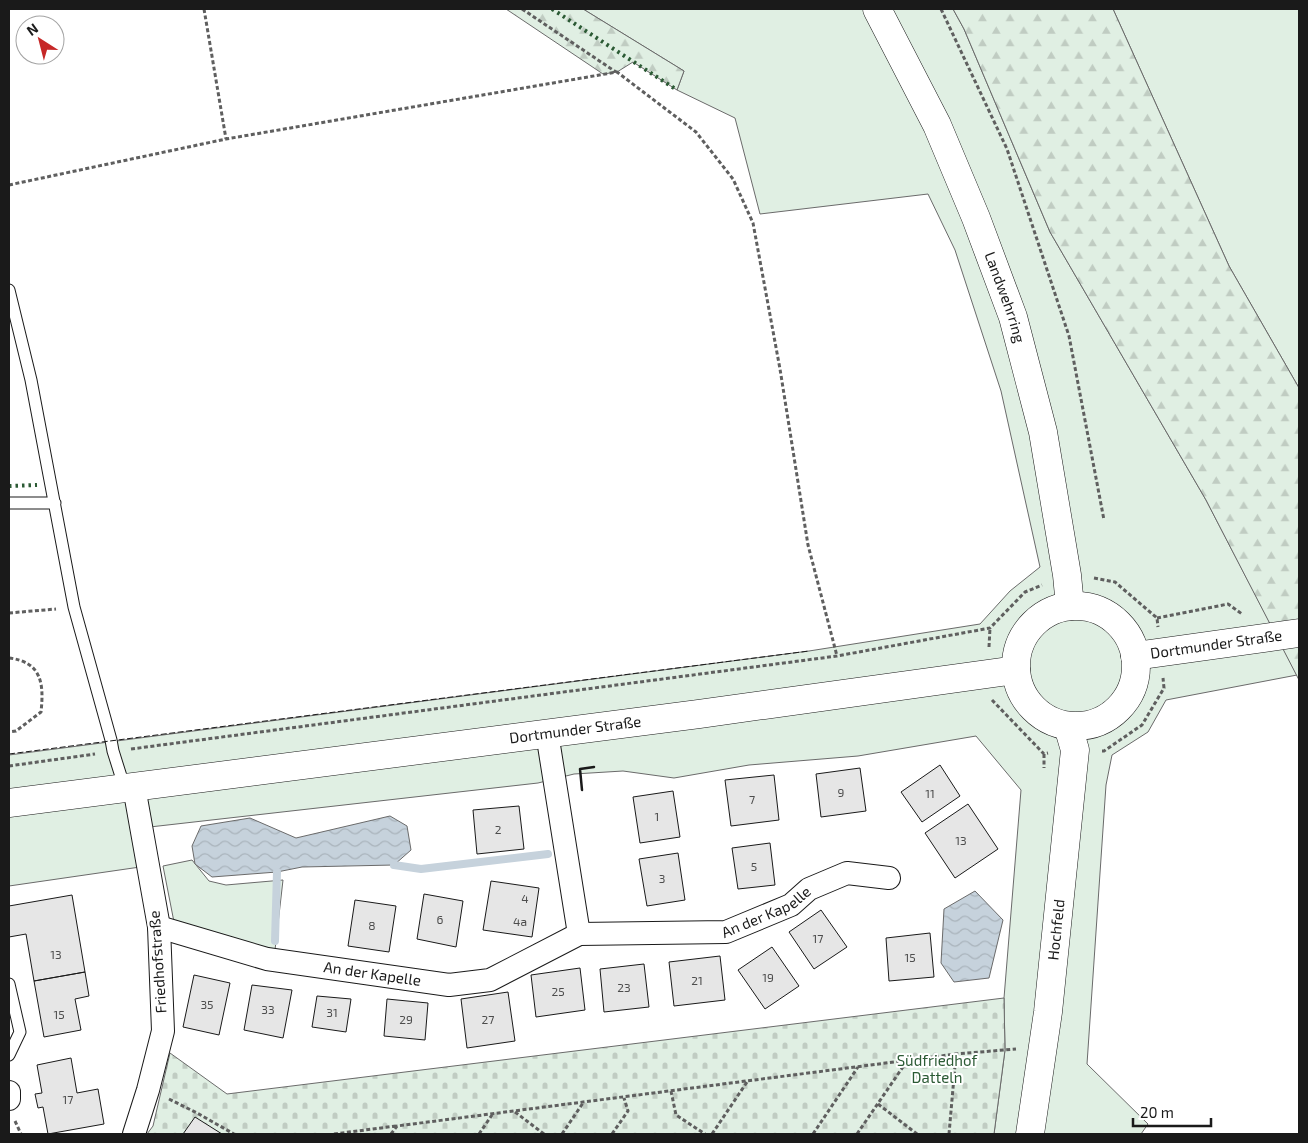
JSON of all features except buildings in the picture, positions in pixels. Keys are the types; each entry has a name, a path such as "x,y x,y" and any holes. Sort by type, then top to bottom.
{"street":[{"name":"Landwehrring","path":"877,9 937,125 976,218 1013,317 1043,432 1067,575 1070,606"},
{"path":"1070,606 1088,607 1105,613 1120,624 1130,639 1135,656 1136,675 1130,693 1119,708 1104,719 1086,725 1068,726 1048,720 1032,707 1021,690 1016,670 1018,652 1030,628 1036,621 1052,611 1070,606"},
{"name":"Dortmunder Straße","path":"1135,656 1299,634"},
{"name":"Dortmunder Straße","path":"9,803 700,714 1016,670"},
{"name":"Hochfeld","path":"1030,1134 1048,1012 1075,750 1068,726"},
{"path":"547,733 579,934"},
{"name":"Friedhofstraße","path":"130,788 158,927 163,1031 148,1090 134,1134"},
{"name":"An der Kapelle","path":"158,927 267,959 449,985 490,980 579,934 726,932 791,905 809,889 847,873 888,878"},
{"path":"9,1092 9,1099"}],"lane":[{"path":"9,290 31,380 74,607 113,751 130,788"},
{"path":"9,503 55,503"},
{"path":"9,984 20,1032 9,1055"}],"path":[{"path":"204,9 226,139"},
{"path":"522,9 617,72 696,132 734,179 753,223 780,368 808,545 837,656"},
{"path":"941,9 1007,149 1069,336 1104,520"},
{"path":"9,185 226,139 617,72"},
{"path":"1157,618 1228,604 1243,615 1250,614"},
{"path":"9,613 74,607"},
{"path":"9,766 837,656 990,628"},
{"path":"9,658 21,660 37,672 43,690 41,712 16,731 9,732"},
{"path":"334,1134 956,1054 1024,1048"},
{"path":"949,1134 956,1054"},
{"path":"858,1134 907,1061"},
{"path":"813,1134 858,1067"},
{"path":"712,1134 747,1081"},
{"path":"148,1090 197,1113 234,1134"},
{"path":"671,1091 676,1115 705,1134"},
{"path":"612,1134 628,1111 624,1098"},
{"path":"562,1134 583,1103"},
{"path":"878,1104 917,1134"},
{"path":"515,1112 544,1134"},
{"path":"486,1134 480,1133 492,1115"},
{"path":"391,1134 397,1126"}],"green space":[{"path":"506,9 583,9 684,71 677,90 633,62 617,72 603,74"},
{"path":"583,9 953,9 964,29 1050,232 1206,500 1297,675 1166,700 1148,732 1112,755 1106,785 1087,1064 1148,1124 1141,1134 994,1134 1005,1050 1004,998 1021,790 976,736 858,756 749,765 674,778 623,771 574,774 538,783 141,828 147,866 9,886 9,755 809,651 980,624 1010,591 1040,567 1001,391 955,250 928,194 760,214 735,118 677,90 684,71"},
{"path":"953,9 1113,9 1229,266 1299,388 1299,680 1206,500 1050,232 964,29"},
{"path":"1113,9 1299,9 1299,388 1229,266"},
{"path":"192,860 209,881 226,885 283,880 275,950 174,922 163,866"},
{"name":"Südfriedhof Datteln","path":"1004,998 1005,1050 994,1134 147,1134 153,1126 170,1053 227,1094"}],"water":[{"path":"390,816 407,826 411,850 394,865 302,867 277,872 212,877 195,864 192,846 201,826 250,818 296,838"},
{"path":"975,891 1003,920 989,978 954,982 941,963 944,909"}],"waterway":[{"path":"394,865 421,869 548,854"},
{"path":"275,941 277,872"}],"hedge":[{"path":"552,9 677,90"},
{"path":"9,486 37,485"}],"fence":[{"path":"9,754 809,651"}],"wall":[{"path":"582,790 580,769 594,767"}]}
